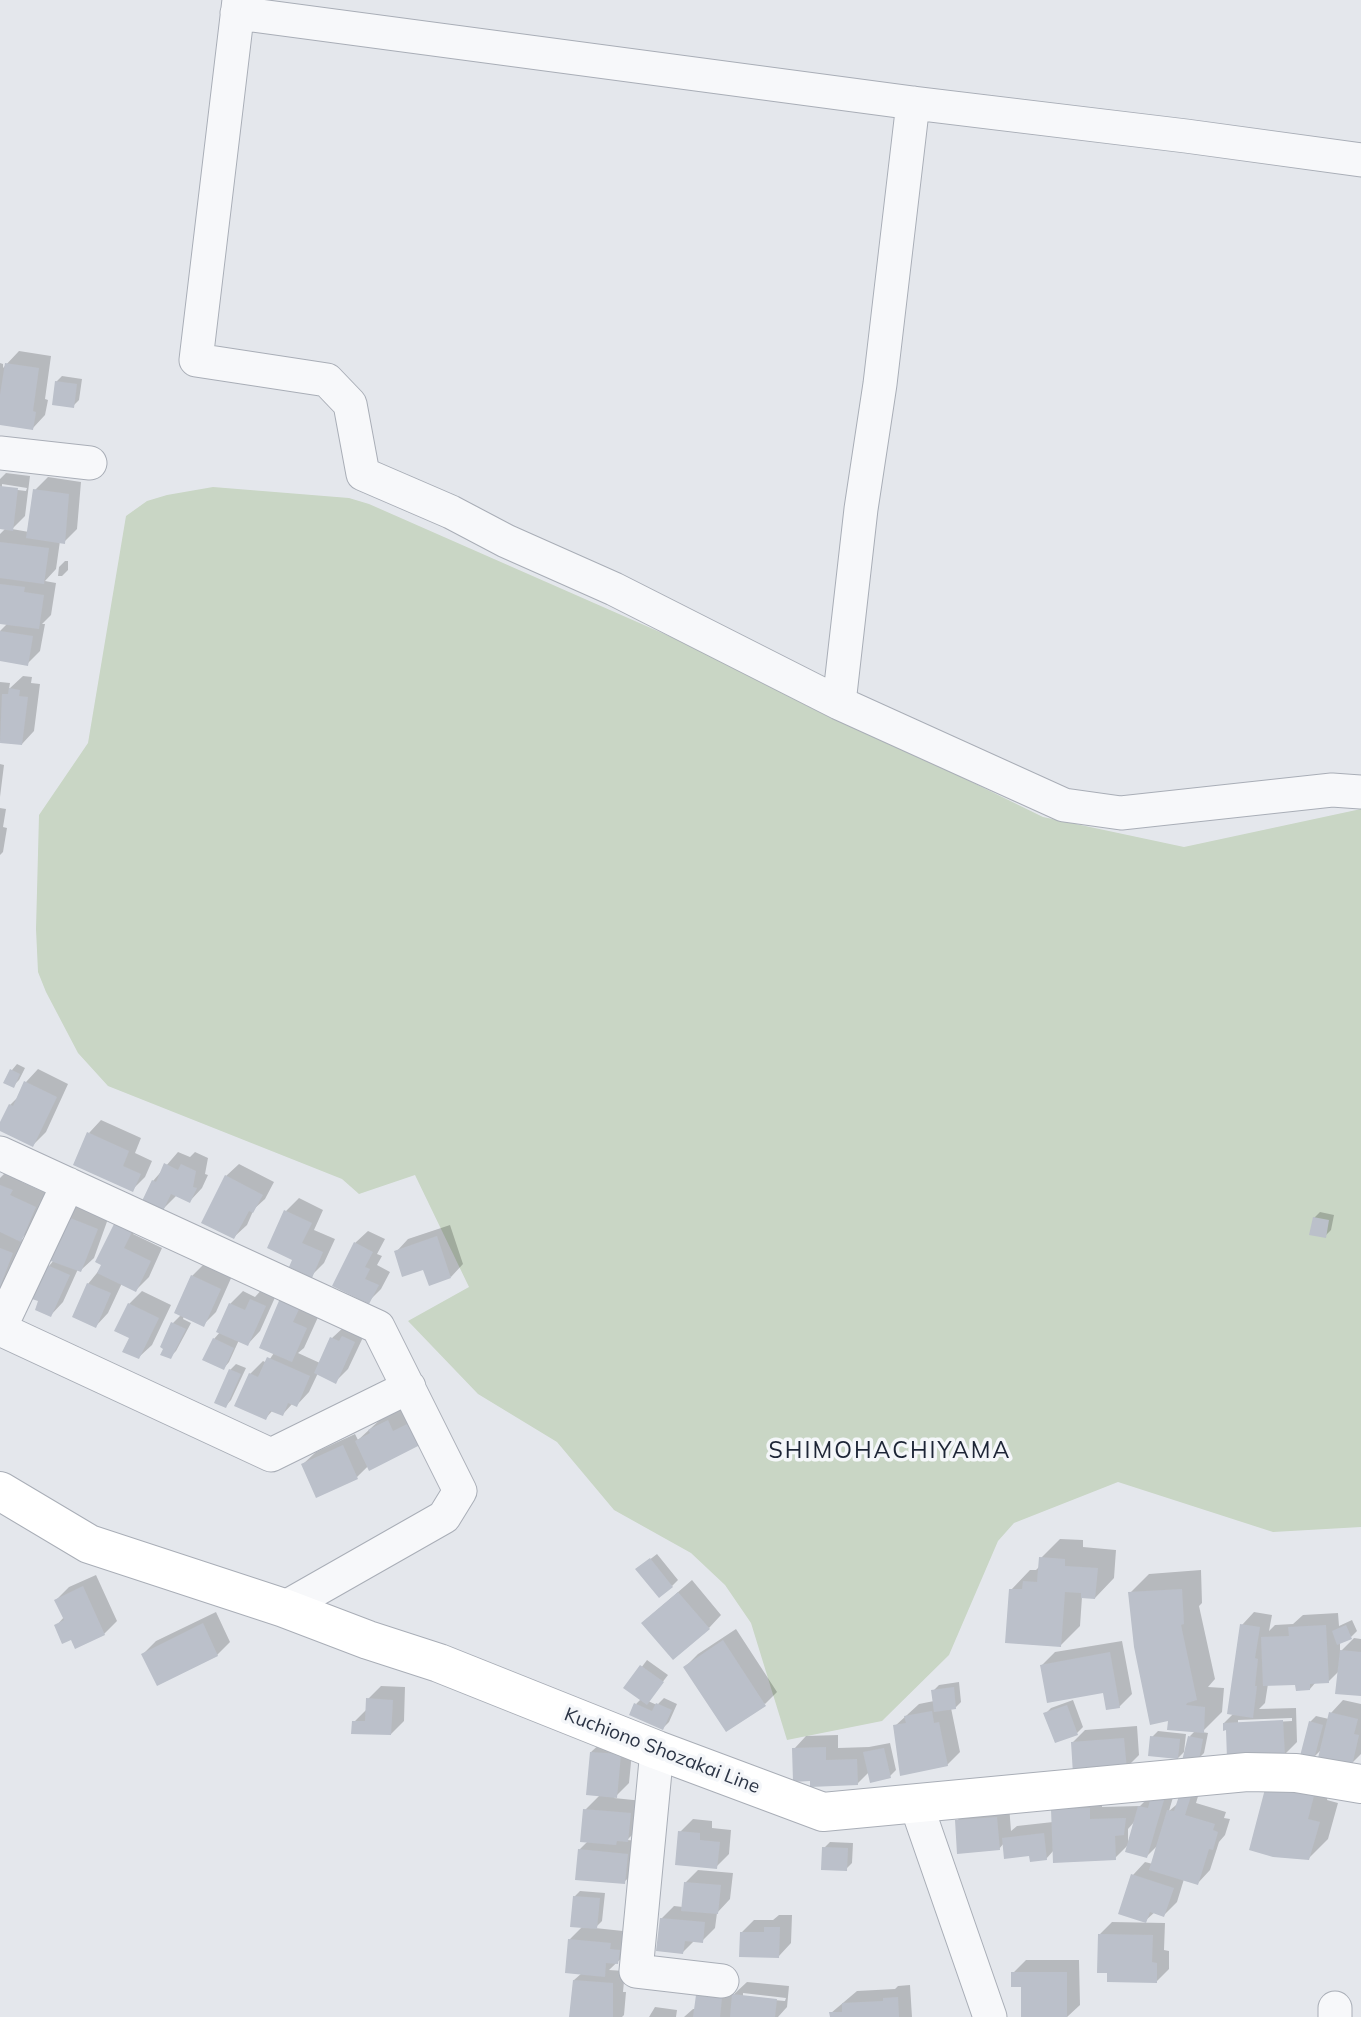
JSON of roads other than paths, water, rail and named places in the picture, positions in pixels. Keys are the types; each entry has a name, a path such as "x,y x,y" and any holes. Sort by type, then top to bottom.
{"main road":[{"name":"Kuchiono Shozakai Line","path":"0,1491 89,1544 284,1608 439,1663 657,1750 823,1812 1247,1772 1296,1773 1361,1784"}],"street":[{"path":"1361,160 1186,135 913,103 238,7 196,360 327,380 349,404 363,474 451,512 506,541 614,589 839,703 1064,805 1121,813 1332,790 1361,792"},
{"path":"839,703 913,103"},
{"path":"0,453 90,464"},
{"path":"0,1153 378,1327 460,1491 444,1517 284,1608"},
{"path":"68,1184 0,1329 271,1455 409,1387"},
{"path":"657,1750 636,1971 722,1981"},
{"path":"916,1804 990,2017"}],"district":[{"name":"SHIMOHACHIYAMA","path":"890,1451"}]}
